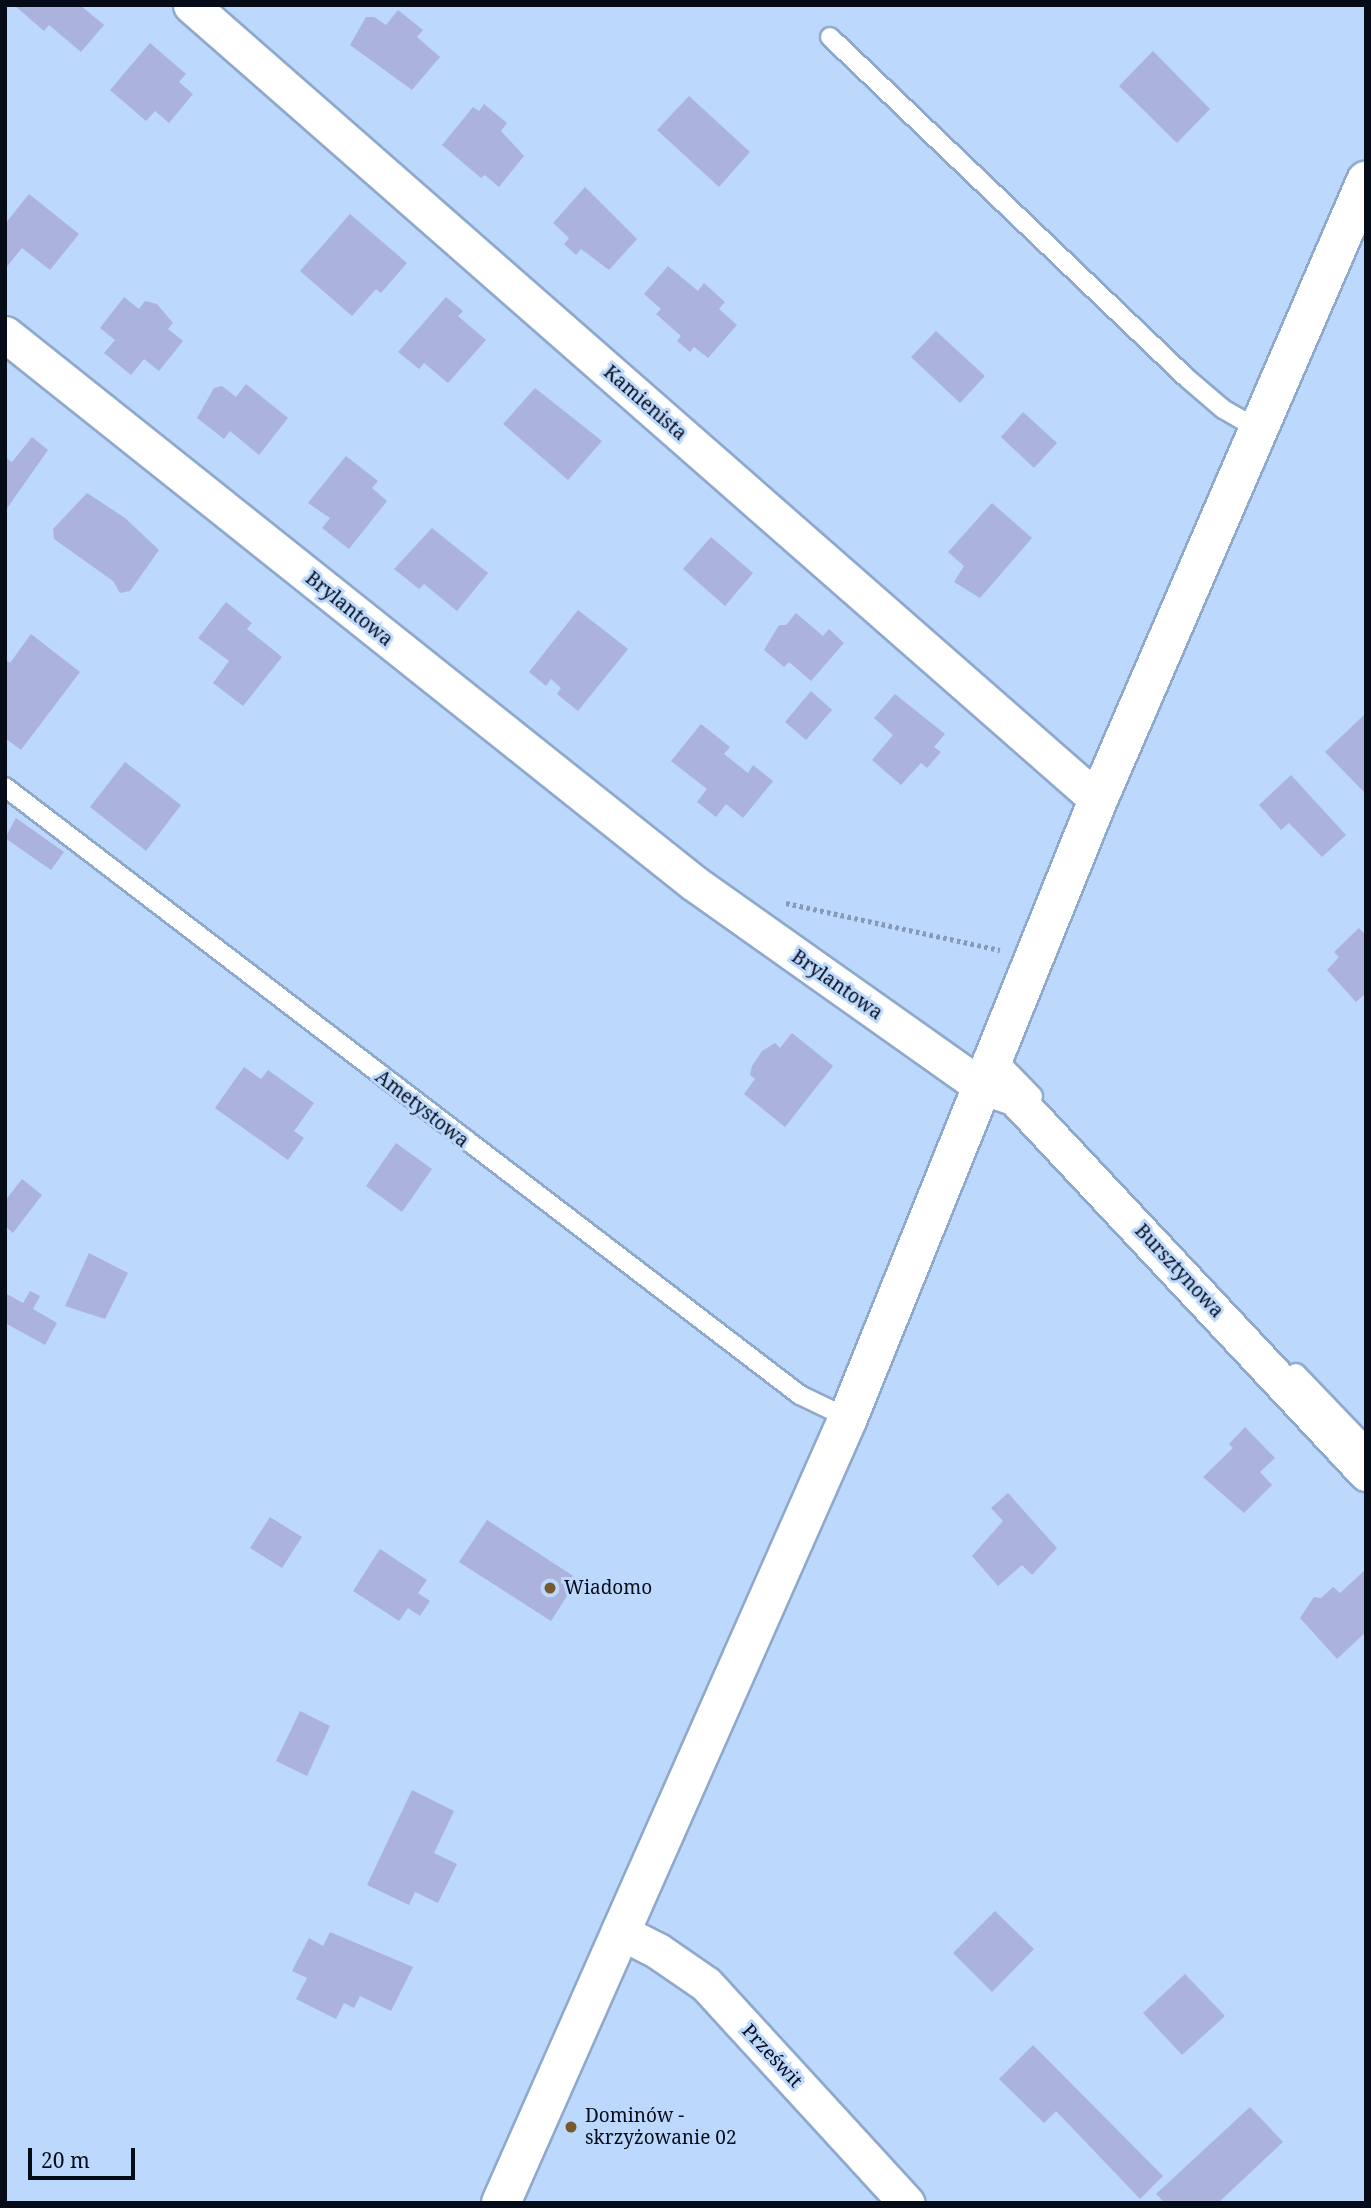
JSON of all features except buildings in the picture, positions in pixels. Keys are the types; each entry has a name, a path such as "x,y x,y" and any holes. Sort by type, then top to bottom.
{"street":[{"name":"Kamienista","path":"191,5 1098,800"},
{"path":"501,2203 848,1418 1098,800 1366,181"},
{"name":"Brylantowa","path":"5,334 694,883 987,1071"},
{"name":"Bursztynowa","path":"987,1071 1041,1120 1366,1473"},
{"name":"Prześwit","path":"619,1931 658,1951 706,1984 907,2203"}],"lane":[{"path":"830,37 1188,379 1223,409 1258,429"},
{"name":"Ametystowa","path":"5,787 789,1387 848,1418"},
{"path":"987,1071 1366,1446"}],"path":[{"path":"774,901 1035,956"}],"place":[{"name":"Wiadomo","path":"550,1588"},
{"name":"Dominów - skrzyżowanie 02","path":"571,2127"}]}
